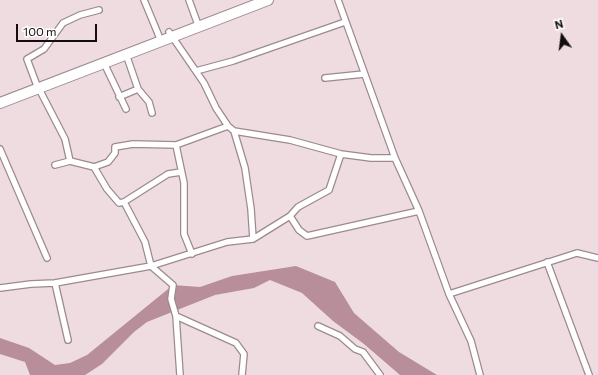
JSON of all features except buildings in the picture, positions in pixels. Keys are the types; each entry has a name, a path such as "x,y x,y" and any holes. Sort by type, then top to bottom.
{"highway":[{"path":"0,103 37,86 254,0"},
{"path":"170,34 268,0"},
{"path":"0,97 104,63 160,38"}],"street":[{"path":"144,0 160,38"},
{"path":"189,0 197,22"},
{"path":"338,0 395,158 419,211 449,294 471,341 480,375"},
{"path":"70,161 65,139 37,86 28,59 44,49 63,23 80,15 99,10"},
{"path":"196,71 233,61 345,22"},
{"path":"170,34 204,83 216,108 228,126 234,131 290,140 341,154 371,158 395,158"},
{"path":"126,54 138,89 149,102 152,114"},
{"path":"104,63 126,109"},
{"path":"325,78 364,74"},
{"path":"119,97 138,89"},
{"path":"55,165 70,161 94,167 108,162 115,153 115,147 133,144 176,145 228,126"},
{"path":"234,131 245,168 251,209 253,239"},
{"path":"176,145 185,189 184,234 192,254"},
{"path":"0,149 47,258"},
{"path":"0,288 55,283 151,266 227,242 253,239 290,216 298,207 329,190 341,154"},
{"path":"94,167 106,189 119,203 124,202 168,174 181,172"},
{"path":"124,202 145,242 151,266 173,285 172,299 176,316 180,375"},
{"path":"290,216 299,230 307,236 419,211"},
{"path":"449,294 577,253 598,258"},
{"path":"547,262 589,375"},
{"path":"55,283 68,340"},
{"path":"176,316 236,343 244,354 242,375"},
{"path":"318,326 340,336 363,352 378,374"}],"shaded area":[{"path":"296,266 335,282 354,313 399,352 437,375 400,375 364,344 333,321 302,293 270,280 254,288 215,295 147,322 134,332 102,364 85,375 30,375 25,362 0,354 0,338 29,348 55,365 70,363 87,355 173,285 200,287 232,276"}]}
